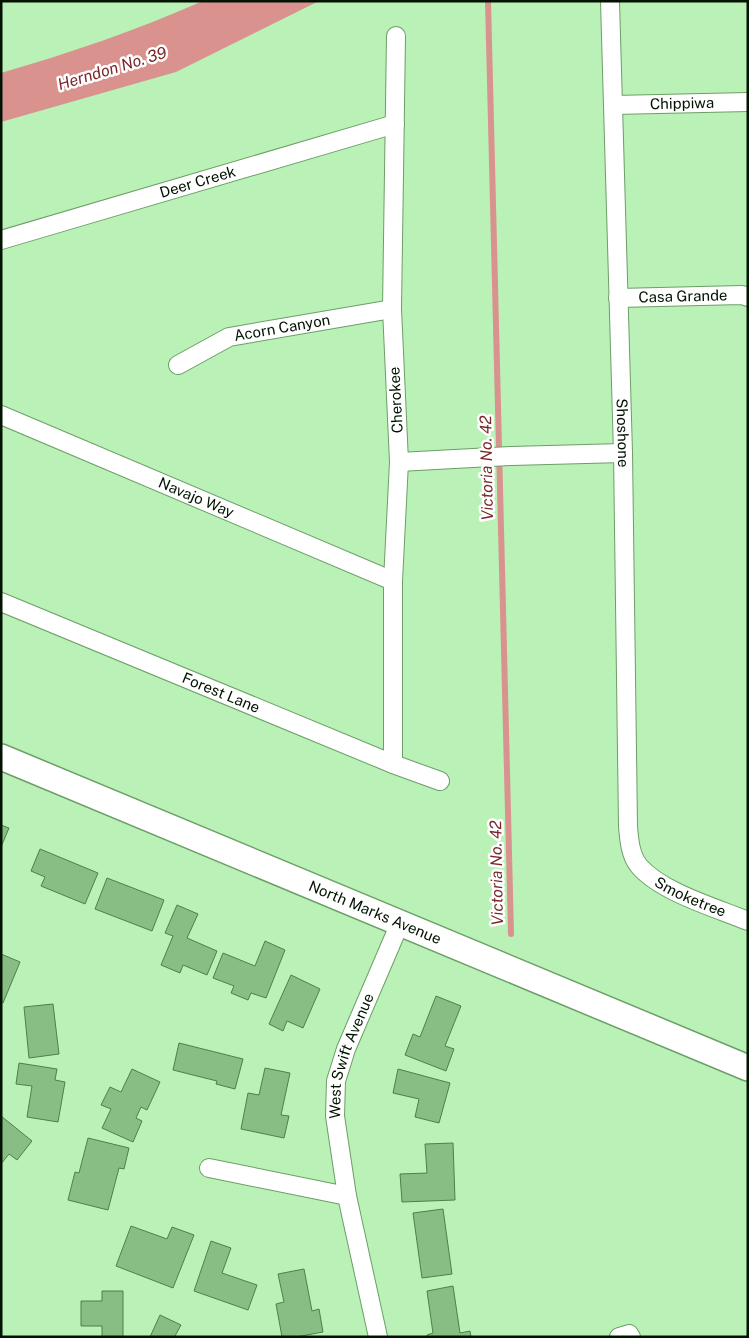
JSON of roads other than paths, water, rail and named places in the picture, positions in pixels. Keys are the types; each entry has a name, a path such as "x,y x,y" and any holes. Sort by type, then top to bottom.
{"main road":[{"name":"North Marks Avenue","path":"1,757 748,1068"}],"street":[{"name":"Shoshone","path":"610,1 624,453 628,826 630,847 638,865"},
{"name":"Cherokee","path":"393,764 393,581 399,462 392,310 396,36"},
{"name":"Chippiwa","path":"614,105 748,102"},
{"name":"Deer Creek","path":"1,240 395,124"},
{"name":"Casa Grande","path":"618,298 742,295 748,297"},
{"name":"Acorn Canyon","path":"178,365 229,337 392,310"},
{"name":"Navajo Way","path":"1,415 393,581"},
{"path":"399,462 484,457 624,453"},
{"name":"Forest Lane","path":"1,602 393,764 440,781"},
{"name":"Smoketree","path":"638,865 654,880 676,892 748,921"},
{"name":"West Swift Avenue","path":"378,1337 347,1196 335,1116 336,1082 346,1049 400,923"},
{"path":"209,1168 347,1196"},
{"path":"619,1337 629,1334 631,1337"}],"water":[{"name":"Herndon No. 39","path":"203,1 319,1 176,72 1,122 1,73 103,40"}],"waterway":[{"name":"Victoria No. 42","path":"488,1 511,934"}]}
